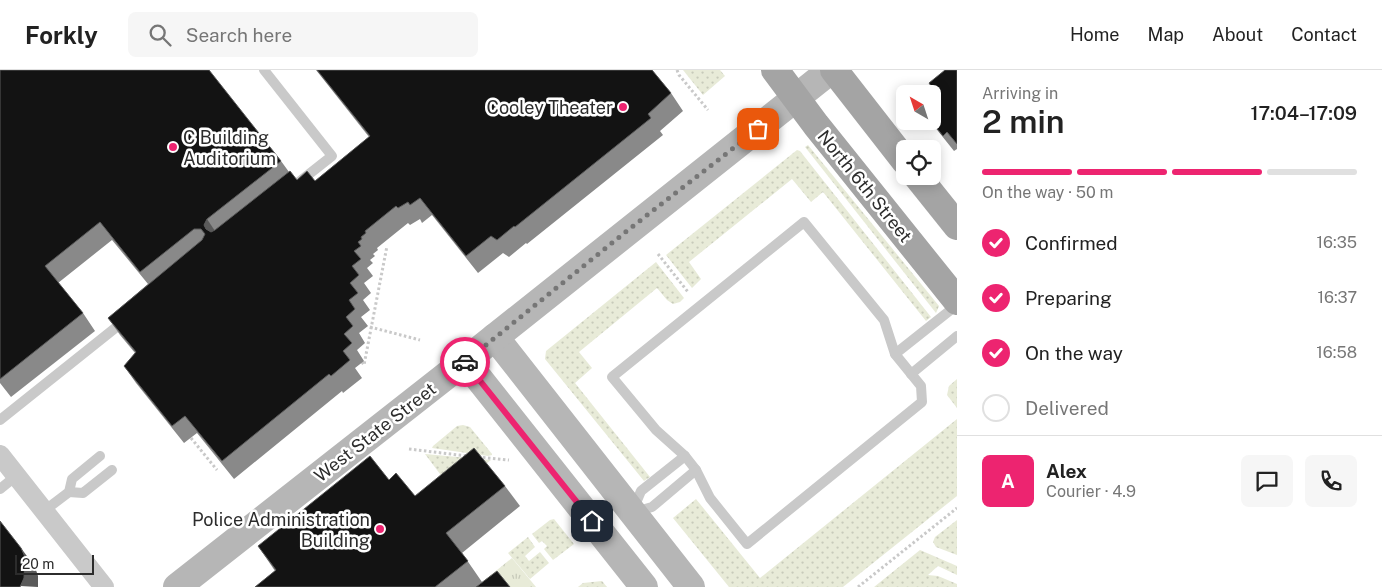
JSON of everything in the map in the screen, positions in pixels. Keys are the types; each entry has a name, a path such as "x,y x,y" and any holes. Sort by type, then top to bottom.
{"main road":[{"name":"North 6th Street","path":"775,70 957,303"},
{"path":"832,70 896,150"},
{"path":"924,185 957,226"}],"street":[{"name":"West State Street","path":"177,587 832,70"},
{"path":"495,337 691,587"},
{"path":"465,361 644,587"},
{"path":"1,457 104,587"}],"lane":[{"path":"264,70 332,156 293,186"},
{"path":"804,222 884,320 896,354 921,386 922,402 747,544 710,498 696,470 685,456 656,430 612,377 700,306 804,222"},
{"path":"896,354 957,303"},
{"path":"0,420 135,312"},
{"path":"912,374 957,336"},
{"path":"44,511 69,492 72,479 100,456"},
{"path":"632,513 641,491 685,456"},
{"path":"69,492 83,493 112,470"},
{"path":"632,513 652,507 696,470"},
{"path":"0,489 16,476"}],"path":[{"path":"677,70 708,110"},
{"path":"364,359 387,246"},
{"path":"658,254 700,306"},
{"path":"369,327 420,340"},
{"path":"191,438 217,470"},
{"path":"409,449 515,461"},
{"path":"858,587 957,508"}],"green space":[{"path":"683,70 720,70 725,76 703,95"},
{"path":"808,145 939,306 936,313 805,147"},
{"path":"797,150 800,151 931,317 926,321 823,192 811,202 792,179 689,262 701,279 692,288 666,255"},
{"path":"656,262 684,298 680,302 673,304 657,288 579,352 592,368 575,383 650,477 644,481 545,359 546,351"},
{"path":"957,379 957,408 947,395 949,386"},
{"path":"957,419 957,496 843,587 729,587 673,518 696,499 760,578"},
{"path":"457,426 470,427 492,455 432,448"},
{"path":"425,454 491,460 452,490"},
{"path":"554,519 574,544 553,560 544,549 547,546 542,541 539,543 532,534"},
{"path":"957,520 957,555 936,547 933,542 935,537"},
{"path":"528,537 535,547 525,556 529,561 540,552 549,563 530,579 508,553"},
{"path":"920,550 957,566 957,575 938,566 928,575 938,576 957,584 957,587 874,587"},
{"path":"512,558 536,587 476,587"},
{"path":"602,581 607,587 578,587 583,583"}],"building":[{"path":"0,70 209,70 281,161 207,219 204,225 211,232 290,171 297,180 307,171 315,181 370,136 317,70 652,70 671,93 648,114 651,118 515,227 497,240 491,236 466,256 420,198 410,205 408,202 398,208 396,206 365,231 366,233 358,242 361,246 354,251 361,259 352,266 359,275 350,283 358,293 349,300 355,309 346,317 353,326 344,334 352,343 343,351 350,360 331,376 329,374 222,461 185,416 172,426 124,366 136,352 108,318 202,240 205,234 201,229 194,229 140,272 100,222 45,266 83,313 0,379"},
{"path":"945,70 957,70 957,144 947,132 943,136 938,130 941,130 941,85 930,85 929,83"},
{"name":"Police Administration Building","path":"474,448 505,486 446,533 468,561 435,587 255,587 276,570 258,546 370,456 389,480 396,473 415,496"},
{"path":"0,521 21,548 25,557 24,578 20,587 0,587"},
{"path":"497,571 510,587 476,587"}],"way so far":[{"path":"465,362 628,230 758,129"}],"place":[{"name":"Cooley Theater","path":"623,107"},
{"name":"C Building Auditorium","path":"173,147"},
{"name":"Police Administration Building","path":"380,529"}],"route":[{"path":"465,362 592,521"}]}
